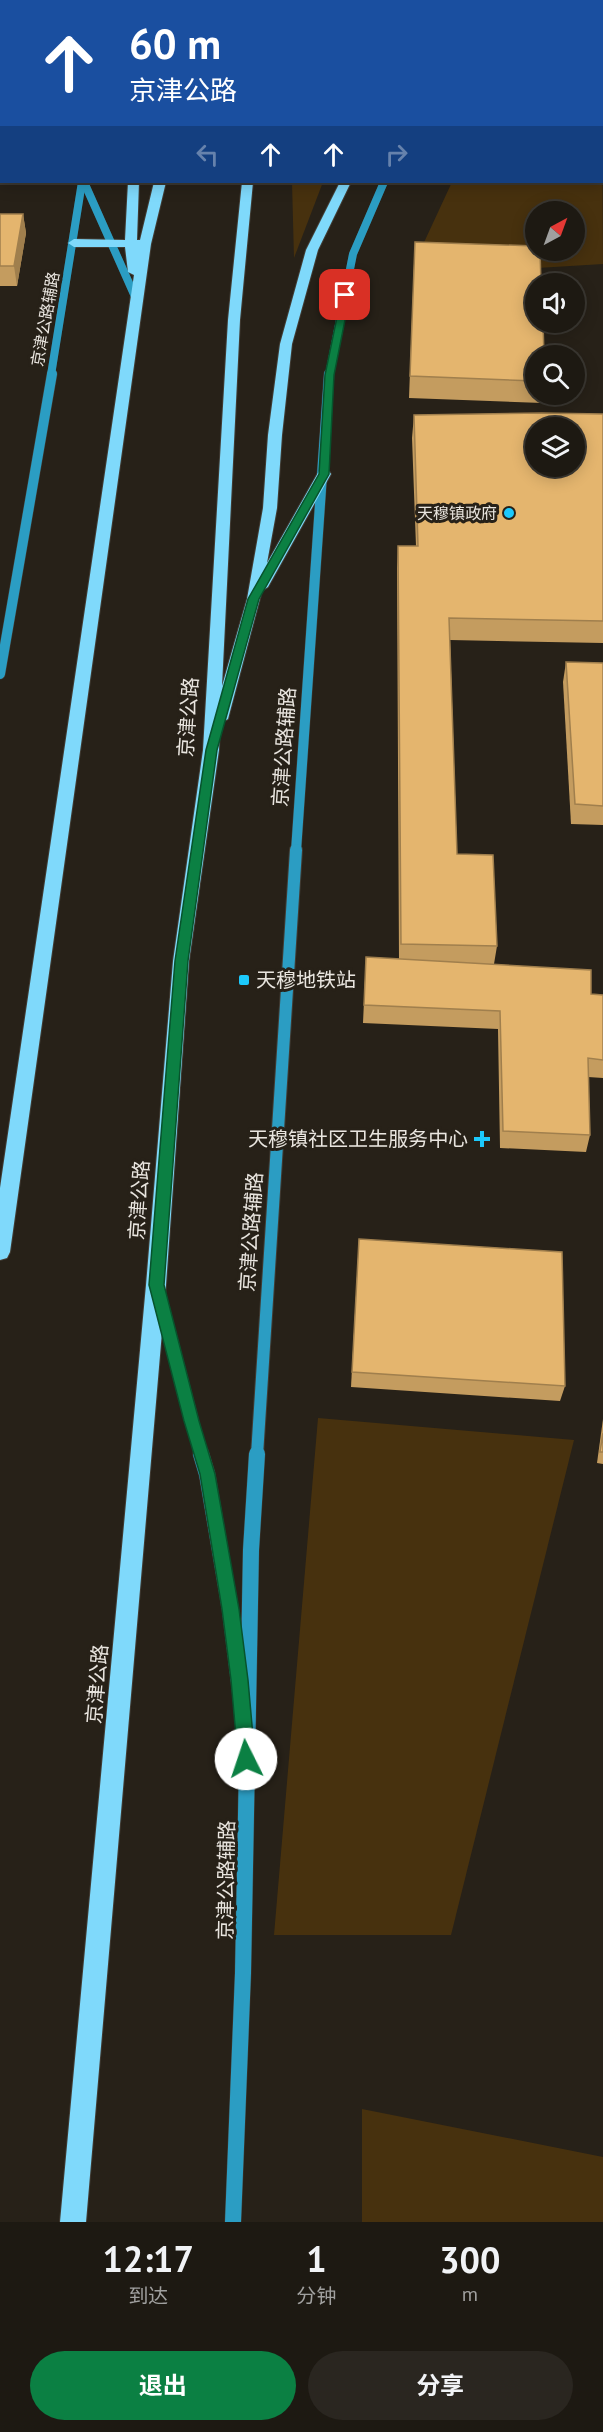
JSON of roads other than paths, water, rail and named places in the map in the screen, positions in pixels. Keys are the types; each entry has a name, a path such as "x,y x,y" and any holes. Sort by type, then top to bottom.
{"highway":[{"path":"133,183 131,244 137,301"},
{"path":"0,1252 145,244 160,183"},
{"name":"京津公路","path":"73,2222 156,1285 181,961 212,750 228,413 247,183"},
{"path":"212,750 254,599 270,508 275,435 286,344 312,250 346,183"},
{"path":"74,243 145,244"},
{"path":"254,599 324,474"}],"street":[{"name":"京津公路辅路","path":"0,674 83,183"},
{"path":"83,183 137,301"},
{"name":"京津公路辅路","path":"232,2222 243,1973 250,1550 329,375 353,254 384,183"},
{"path":"156,1285 207,1474 240,1680 248,1779"}],"place":[{"name":"天穆镇政府","path":"509,513"},
{"name":"天穆地铁站","path":"244,980"},
{"name":"天穆镇社区卫生服务中心","path":"482,1139"}]}
